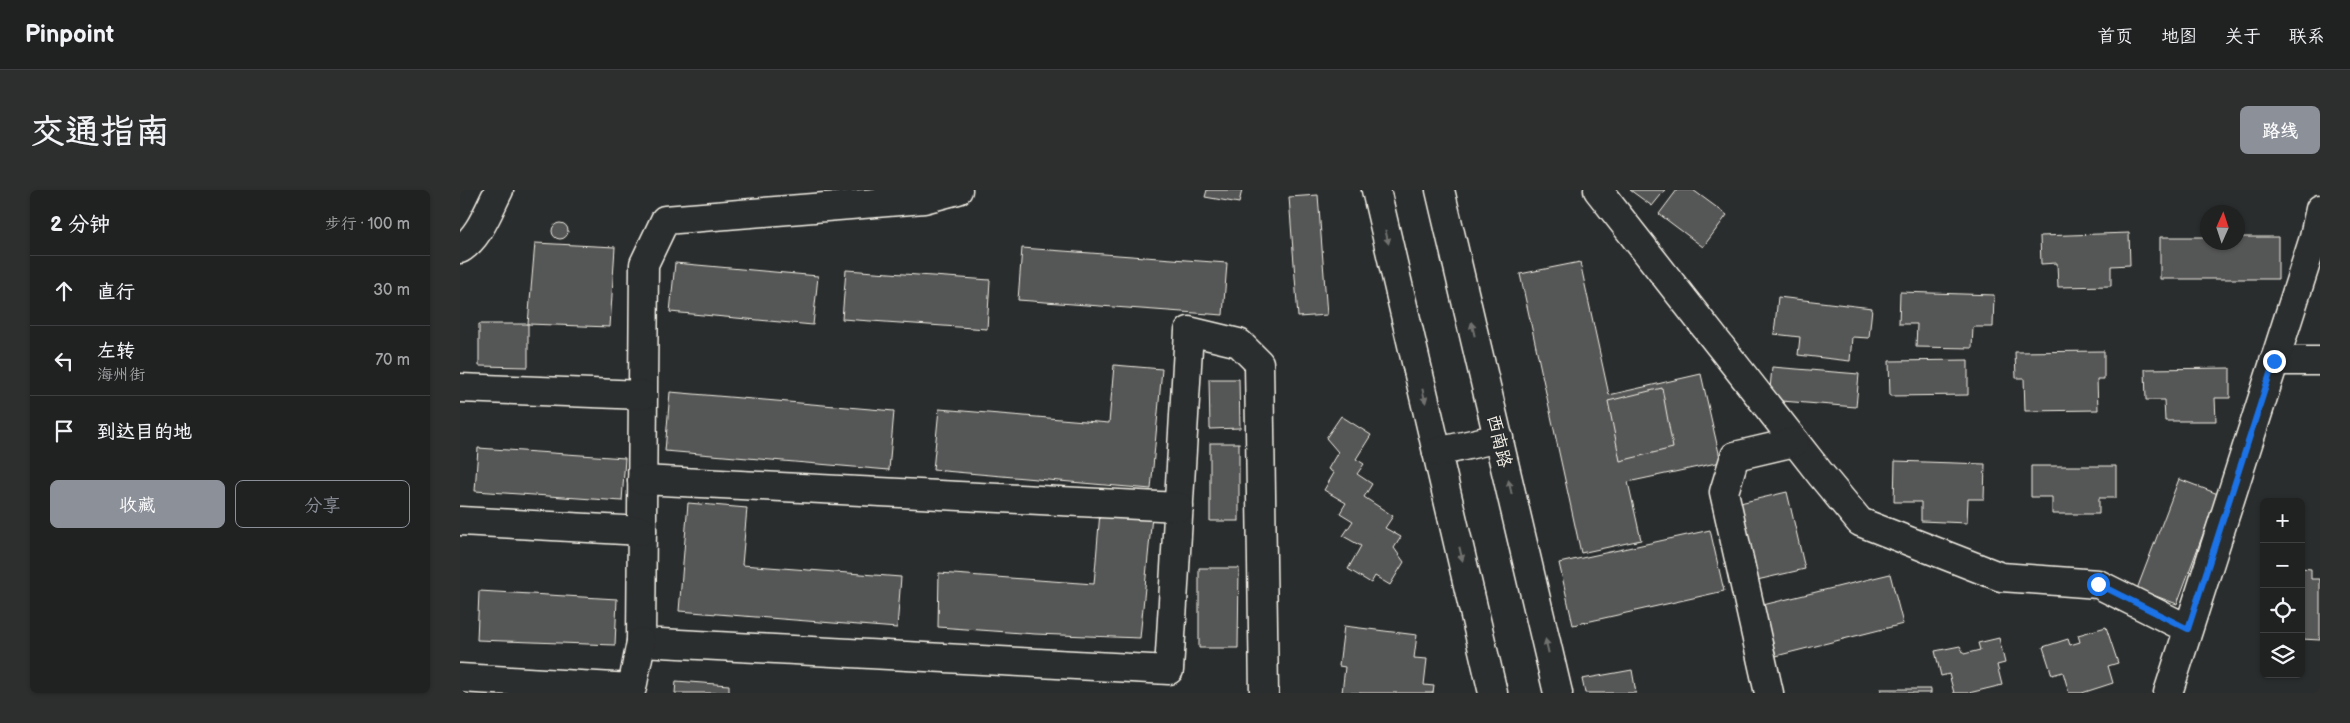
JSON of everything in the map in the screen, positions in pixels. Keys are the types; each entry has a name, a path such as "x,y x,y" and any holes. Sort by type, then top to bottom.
{"street":[{"path":"460,249 468,244 499,190"},
{"path":"460,678 632,688 641,642 644,264 665,220 924,199 958,190"},
{"path":"1376,190 1493,693"},
{"name":"西南路","path":"1440,190 1558,693"},
{"path":"1598,190 1794,442 1860,522 2001,577 2098,584 2188,629"},
{"path":"2168,693 2313,241 2320,209"},
{"path":"641,642 1169,670 1189,331 1239,343 1260,363 1264,693"},
{"path":"2274,361 2320,361"},
{"path":"460,388 643,395"},
{"path":"1437,452 1498,438"},
{"path":"1769,693 1724,492 1735,456 1794,442"},
{"path":"642,480 1179,507"},
{"path":"460,521 642,531"}],"building":[{"path":"1207,190 1242,190 1239,203 1205,197"},
{"path":"1630,190 1665,190 1652,206"},
{"path":"1677,190 1693,190 1727,215 1703,247 1659,214"},
{"path":"1318,195 1327,315 1298,317 1289,197"},
{"path":"560,223 568,231 560,239 552,231"},
{"path":"2129,233 2130,265 2111,266 2111,286 2058,287 2057,263 2041,264 2040,236"},
{"path":"2160,237 2200,237 2200,250 2245,250 2245,237 2278,237 2278,279 2160,279"},
{"path":"535,243 615,247 610,327 528,324"},
{"path":"1022,248 1227,263 1223,315 1018,300"},
{"path":"1580,262 1609,395 1701,374 1721,462 1628,482 1641,540 1581,553 1520,274"},
{"path":"675,263 818,276 813,325 670,312"},
{"path":"846,270 990,280 987,329 842,319"},
{"path":"1900,292 1994,295 1993,327 1973,327 1972,348 1916,347 1917,324 1899,324"},
{"path":"1778,297 1872,308 1869,338 1852,337 1850,361 1798,355 1800,337 1774,334"},
{"path":"479,324 528,324 528,367 479,366"},
{"path":"2104,351 2104,379 2097,379 2098,410 2025,411 2024,378 2016,378 2015,352"},
{"path":"1968,360 1968,395 1890,396 1889,361"},
{"path":"1114,365 1162,369 1151,489 933,470 939,409 1109,423"},
{"path":"1772,367 1859,374 1856,407 1769,400"},
{"path":"2230,368 2230,398 2215,398 2216,421 2165,421 2164,400 2146,400 2145,369"},
{"path":"1209,379 1239,379 1240,428 1210,429"},
{"path":"1662,388 1673,448 1620,461 1608,401"},
{"path":"670,392 894,411 889,470 665,451"},
{"path":"1341,416 1371,435 1356,459 1364,464 1357,474 1372,484 1364,497 1393,516 1385,528 1401,537 1394,548 1404,562 1390,585 1375,576 1371,583 1348,569 1361,546 1343,536 1353,521 1340,513 1346,503 1324,490 1334,473 1328,469 1338,452 1326,438"},
{"path":"1210,443 1239,443 1239,521 1210,521"},
{"path":"478,448 625,458 622,501 475,491"},
{"path":"1895,461 1985,464 1984,499 1968,499 1967,523 1921,521 1921,502 1894,502"},
{"path":"2031,466 2116,466 2116,498 2099,498 2099,514 2052,514 2052,497 2031,497"},
{"path":"2179,479 2218,494 2177,604 2137,589"},
{"path":"1787,492 1805,569 1757,580 1740,503"},
{"path":"688,503 747,508 742,565 901,577 897,628 679,611"},
{"path":"1100,512 1152,516 1140,638 1035,634 938,627 939,573 1094,584"},
{"path":"1710,530 1724,591 1573,625 1559,563"},
{"path":"1199,568 1239,568 1238,648 1199,648"},
{"path":"2305,568 2311,569 2311,579 2320,579 2320,640 2305,639"},
{"path":"1890,574 1903,624 1776,656 1763,605"},
{"path":"479,591 617,599 615,645 477,640"},
{"path":"1344,626 1417,635 1414,658 1427,659 1424,685 1434,686 1433,693 1342,693 1345,667 1339,666"},
{"path":"2106,627 2118,663 2108,666 2113,683 2082,693 2069,693 2063,672 2052,675 2043,647 2068,639 2070,645 2080,642 2078,635"},
{"path":"1999,638 2005,663 1997,665 2002,685 1969,693 1954,693 1949,674 1941,676 1935,651 1960,646 1964,654 1980,650 1978,643"},
{"path":"1632,670 1636,693 1585,693 1582,679"},
{"path":"676,681 729,685 729,693 675,693"},
{"path":"1881,689 1931,689 1931,693 1881,693"}],"route":[{"path":"2098,584 2188,629 2274,361"}]}
